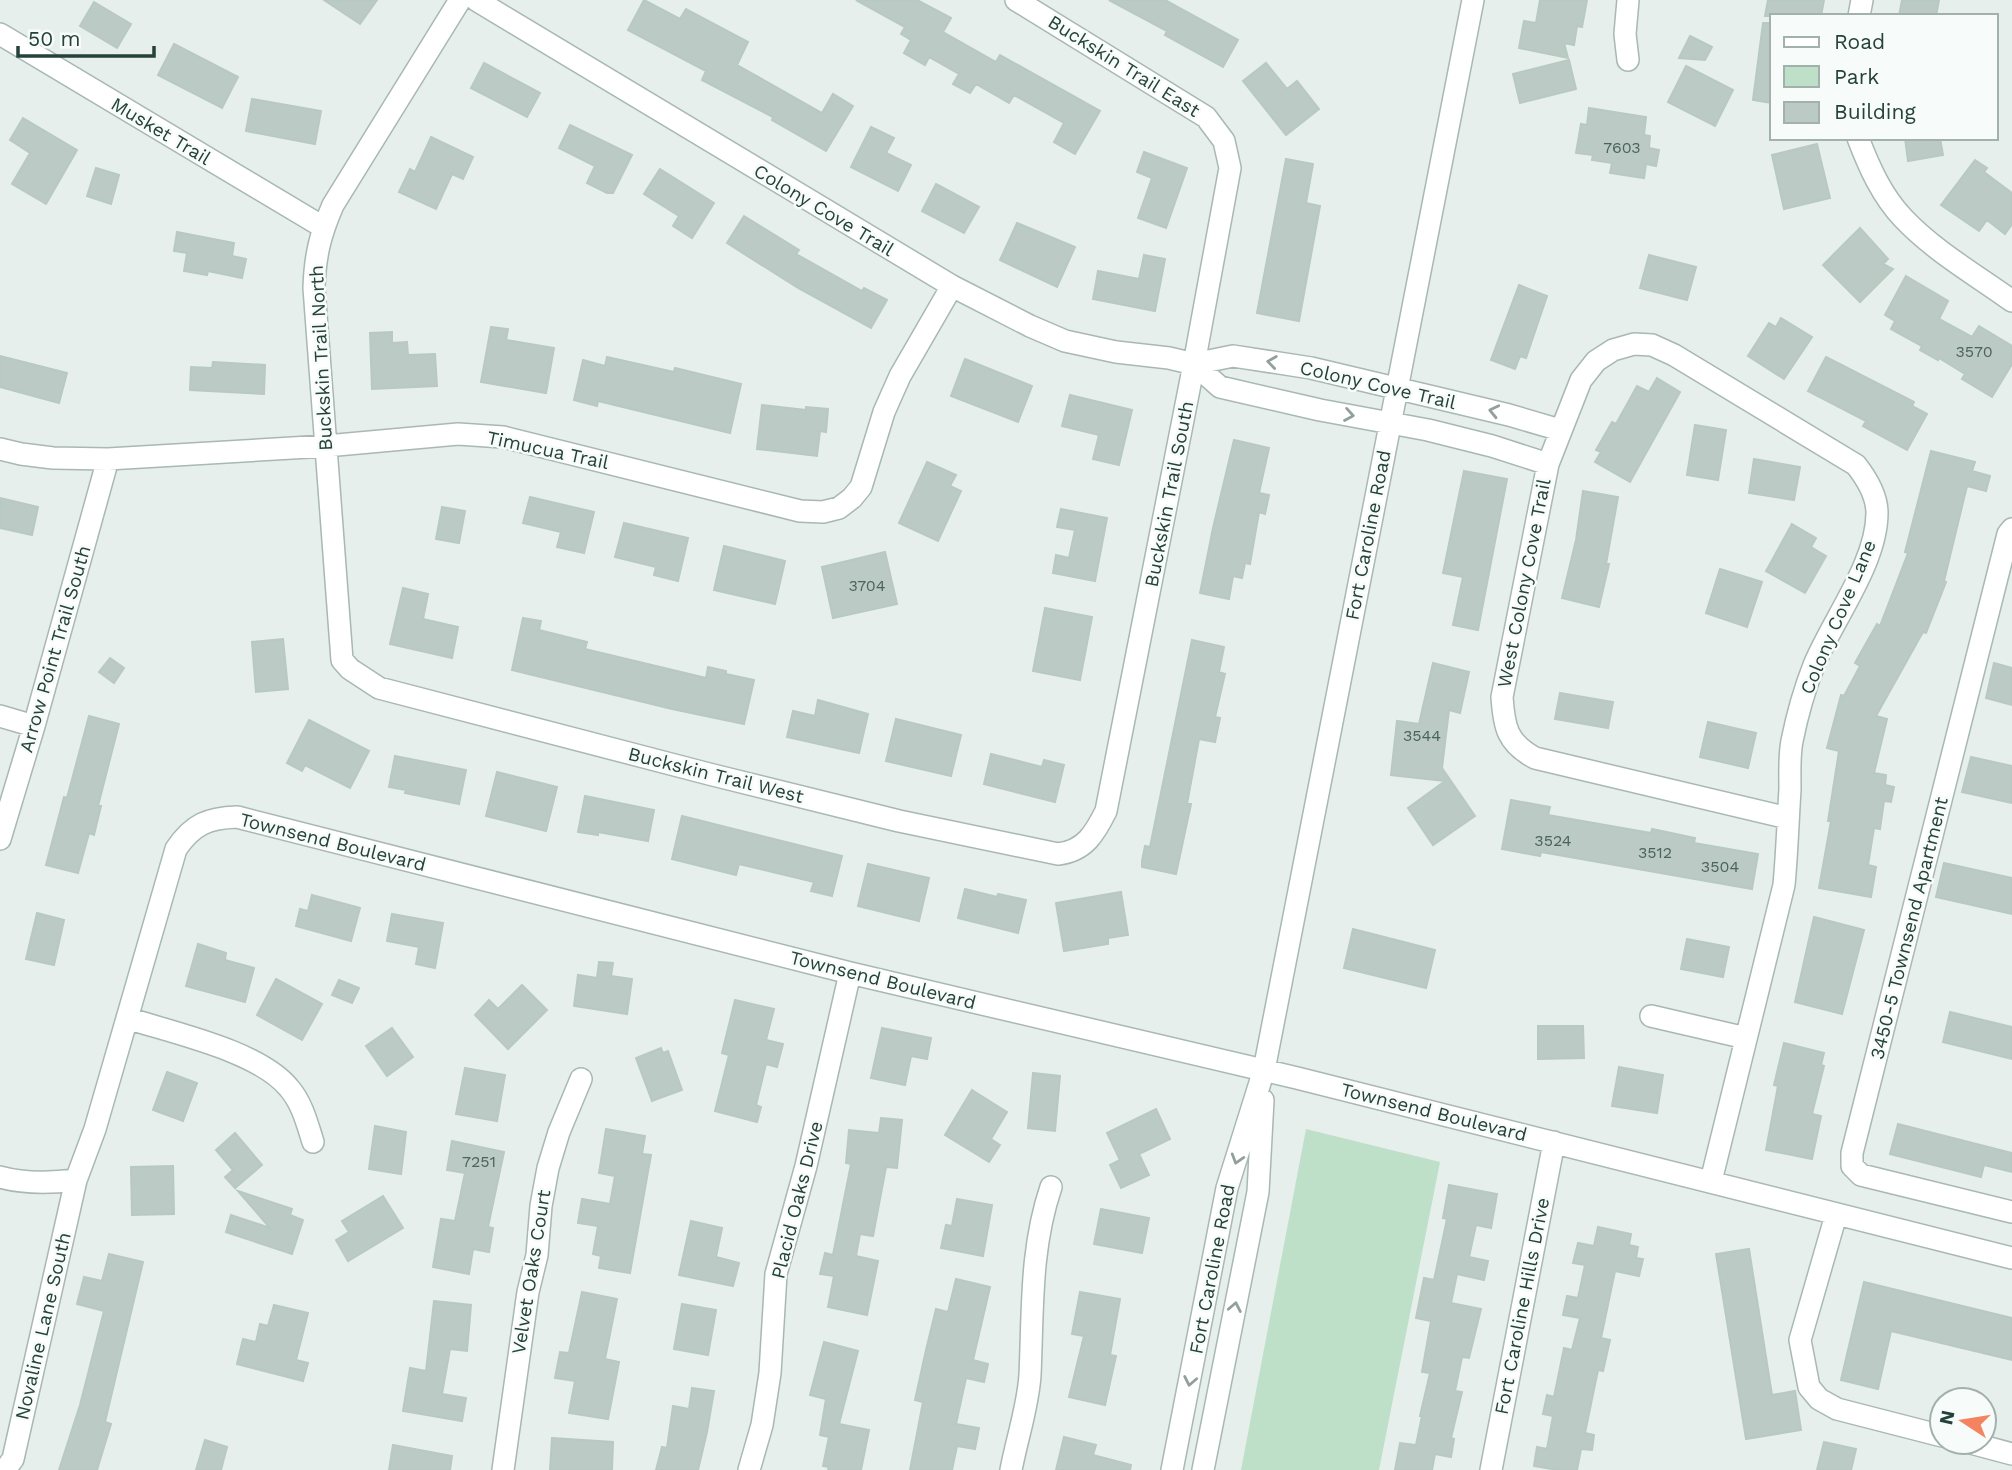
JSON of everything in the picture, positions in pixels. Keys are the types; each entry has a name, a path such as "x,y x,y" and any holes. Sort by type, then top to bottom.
{"street":[{"name":"Buckskin Trail North","path":"350,669 342,660 314,288 315,257 323,227 333,205 460,0"},
{"name":"Colony Cove Trail","path":"476,0 952,286 1065,341 1194,364 1233,356 1311,368 1396,387 1560,430"},
{"name":"Buckskin Trail East","path":"1016,0 1206,117 1224,141"},
{"name":"Fort Caroline Road","path":"1172,1470 1227,1188 1264,1070 1473,0"},
{"path":"1628,0 1625,34 1628,60"},
{"name":"Musket Trail","path":"0,34 323,227"},
{"path":"1859,140 1868,166 1902,218 2012,301"},
{"name":"Buckskin Trail South","path":"1087,842 1094,835 1106,811 1194,364 1230,168 1224,141"},
{"name":"Timucua Trail","path":"0,449 53,457 108,459 326,446 458,434 503,437 800,511 823,512 839,508 861,487 884,412 900,376 952,286"},
{"name":"Colony Cove Lane","path":"1560,430 1581,380 1596,362 1613,350 1634,344 1652,345 1674,355 1856,466 1870,484 1877,512 1873,539 1859,576 1815,664 1802,700 1792,743 1784,885 1711,1181"},
{"name":"Colony Cove Trail","path":"1194,364 1220,387 1320,410 1390,422 1492,446 1548,464"},
{"name":"West Colony Cove Trail","path":"1560,430 1548,464 1502,697 1509,735 1520,750 1535,758 1788,818"},
{"name":"Arrow Point Trail South","path":"0,839 108,459"},
{"name":"3450-5 Townsend Apartment","path":"2012,529 2008,534 1852,1153 1852,1166 1861,1175 2012,1212"},
{"name":"Buckskin Trail West","path":"350,669 379,688 899,821 1058,854 1069,853 1087,842"},
{"path":"0,716 34,726"},
{"name":"Townsend Boulevard","path":"76,1180 95,1129 176,849 186,834 212,818 237,817 850,973 1264,1070 2012,1258"},
{"name":"Placid Oaks Drive","path":"749,1470 762,1425 770,1373 776,1274 806,1166 850,973"},
{"path":"1651,1016 1746,1038"},
{"path":"127,1018 250,1058 271,1069 290,1089 303,1113 313,1142"},
{"name":"Fort Caroline Road","path":"1203,1470 1258,1192 1264,1070"},
{"name":"Velvet Oaks Court","path":"503,1470 548,1168 559,1132 581,1079"},
{"name":"Fort Caroline Hills Drive","path":"1491,1470 1553,1142"},
{"path":"0,1177 15,1181 76,1180"},
{"name":"Novaline Lane South","path":"5,1470 13,1460 76,1180"},
{"path":"1011,1470 1026,1410 1030,1376 1032,1280 1038,1237 1051,1187"},
{"path":"1836,1215 1801,1340 1810,1387 1819,1399 1837,1409 1928,1432"}],"green space":[{"path":"1306,1129 1440,1162 1379,1470 1241,1470"}],"building":[{"path":"324,0 377,0 360,24"},
{"path":"644,0 680,19 686,9 748,42 737,65 822,113 833,94 853,106 826,151 772,120 773,117 702,80 706,71 628,30"},
{"path":"856,0 917,0 951,18 943,32 996,62 1000,55 1100,111 1075,154 1054,142 1064,123 1014,95 1009,103 976,84 970,93 953,84 959,74 929,57 925,65 904,53 911,40 901,34 905,27"},
{"path":"1109,0 1165,0 1238,40 1223,67 1165,35 1167,31"},
{"path":"1540,0 1587,0 1582,27 1577,26 1574,45 1564,43 1568,58 1519,48 1524,21 1536,23"},
{"path":"1768,0 1824,0 1821,14 1765,16"},
{"path":"1902,0 1939,0 1936,14 1899,14"},
{"path":"94,2 131,24 117,48 80,26"},
{"path":"1763,23 1770,23 1770,103 1753,100"},
{"path":"1690,36 1712,47 1705,60 1679,58"},
{"path":"174,44 238,77 222,108 158,75"},
{"path":"1569,60 1576,89 1520,103 1513,74"},
{"path":"484,63 540,93 527,117 471,88"},
{"path":"1266,63 1287,89 1297,81 1319,109 1286,135 1243,81"},
{"path":"1686,66 1733,90 1715,126 1668,102"},
{"path":"252,99 321,111 315,144 246,131"},
{"path":"1589,108 1646,117 1644,135 1650,136 1649,148 1659,150 1656,166 1646,164 1644,178 1610,173 1612,163 1592,160 1593,155 1576,153 1581,124 1587,125"},
{"path":"23,118 77,150 46,204 12,184 30,153 10,140"},
{"path":"570,125 632,155 613,193 607,193 587,183 595,166 559,148"},
{"path":"871,127 894,138 886,153 911,165 898,191 851,167"},
{"path":"431,137 473,157 463,179 452,174 436,209 399,192 410,169 415,172"},
{"path":"1905,140 1940,140 1943,155 1908,161"},
{"path":"1817,144 1830,198 1784,209 1772,155"},
{"path":"1144,152 1187,168 1166,228 1138,218 1152,178 1137,172"},
{"path":"1286,159 1313,164 1306,203 1320,206 1299,321 1257,313"},
{"path":"1975,160 1987,168 1984,172 2012,193 2012,224 2005,234 1987,220 1979,231 1941,205"},
{"path":"96,168 119,175 111,204 87,196"},
{"path":"660,169 714,203 692,238 673,226 679,216 644,194"},
{"path":"936,184 979,207 964,233 922,211"},
{"path":"744,216 799,250 796,254 862,291 864,288 887,300 871,328 798,288 727,243"},
{"path":"1017,223 1075,247 1057,287 1000,260"},
{"path":"1860,228 1888,259 1883,264 1893,269 1860,302 1823,265"},
{"path":"177,232 234,243 232,256 246,259 242,278 208,271 207,275 184,271 187,253 174,251"},
{"path":"1144,255 1165,259 1155,311 1093,299 1098,271 1139,279"},
{"path":"1649,255 1696,267 1687,300 1640,288"},
{"path":"1906,276 1948,301 1939,319 1972,337 1979,326 2012,346 2012,364 1992,397 1962,379 1965,374 1920,350 1922,346 1891,329 1895,321 1885,315"},
{"path":"1519,285 1547,296 1526,358 1520,356 1515,369 1491,360"},
{"path":"1781,318 1812,337 1784,379 1748,356 1769,323 1776,327"},
{"path":"491,327 508,329 506,340 554,348 546,393 481,382"},
{"path":"392,332 392,343 407,342 408,355 435,354 437,386 372,389 370,333"},
{"path":"0,356 67,373 59,403 0,387"},
{"path":"607,357 674,372 675,368 741,384 730,433 598,401 597,406 574,400 583,360 605,366"},
{"path":"1826,357 1914,402 1912,406 1927,414 1907,450 1863,426 1866,421 1808,391"},
{"path":"965,359 1032,386 1018,422 951,396"},
{"path":"213,362 265,365 264,394 190,390 191,367 212,368"},
{"path":"1657,378 1680,392 1630,482 1595,462 1601,452 1596,450 1612,422 1616,424 1637,386 1649,392"},
{"path":"1070,395 1132,410 1119,465 1093,459 1099,435 1062,426"},
{"path":"762,405 806,410 806,407 828,409 826,432 820,431 817,456 757,449"},
{"path":"1695,425 1726,430 1718,480 1687,475"},
{"path":"1234,440 1269,448 1259,493 1269,495 1265,514 1259,512 1250,564 1245,563 1242,578 1233,576 1229,599 1200,593"},
{"path":"1931,451 1975,462 1972,471 1990,476 1986,491 1967,486 1944,581 1946,582 1926,633 1923,632 1876,716 1887,719 1874,773 1886,775 1885,785 1894,787 1891,802 1884,801 1880,829 1874,828 1868,865 1876,867 1871,897 1819,888 1831,821 1828,821 1839,751 1827,748 1841,695 1844,696 1860,666 1855,663 1877,624 1880,626 1908,553 1905,552"},
{"path":"1754,459 1800,467 1794,500 1749,493"},
{"path":"927,462 956,475 950,486 961,491 938,541 899,523"},
{"path":"1464,471 1507,479 1478,630 1453,625 1463,577 1443,573"},
{"path":"1583,491 1618,497 1606,564 1609,564 1599,607 1562,598 1576,540"},
{"path":"530,497 594,512 584,553 557,547 561,532 523,523"},
{"path":"0,498 38,507 32,535 0,528"},
{"path":"442,507 465,511 459,543 436,539"},
{"path":"1061,509 1107,518 1095,581 1053,573 1056,555 1069,558 1075,530 1057,527"},
{"path":"624,523 688,538 678,581 654,575 656,567 615,557"},
{"path":"1792,524 1816,538 1811,547 1826,556 1805,593 1766,571"},
{"path":"724,546 785,561 775,604 714,590"},
{"path":"885,552 897,604 833,618 822,567"},
{"path":"1720,569 1762,582 1747,627 1706,613"},
{"path":"403,588 428,594 423,619 458,627 452,658 390,644"},
{"path":"1045,608 1092,617 1080,680 1033,671"},
{"path":"523,618 541,621 539,630 587,642 585,649 706,678 708,667 754,680 744,724 512,670"},
{"path":"283,639 288,689 256,692 252,642"},
{"path":"1192,640 1224,647 1219,672 1225,674 1215,717 1220,718 1215,742 1199,739 1187,804 1191,804 1176,874 1142,867 1142,861 1145,846 1150,847"},
{"path":"110,658 124,668 114,683 99,672"},
{"path":"1433,663 1469,672 1460,713 1449,710 1442,768 1475,816 1433,845 1408,808 1445,781 1391,775 1397,721 1419,724"},
{"path":"1994,663 2012,668 2012,705 1986,698"},
{"path":"1560,693 1613,702 1608,728 1555,719"},
{"path":"818,700 868,714 859,753 787,737 793,711 815,716"},
{"path":"89,716 119,724 98,806 101,806 94,835 89,833 78,873 46,865"},
{"path":"896,719 961,735 951,776 886,761"},
{"path":"309,720 369,751 350,788 305,765 302,771 287,763"},
{"path":"1708,722 1756,733 1748,768 1700,757"},
{"path":"991,754 1042,767 1044,760 1064,765 1055,802 984,784"},
{"path":"395,756 466,770 459,804 389,787"},
{"path":"1971,757 2012,766 2012,803 1962,792"},
{"path":"497,772 557,787 546,831 486,816"},
{"path":"585,796 654,810 648,841 598,832 598,835 578,832"},
{"path":"1511,800 1550,807 1548,815 1651,833 1652,829 1695,838 1694,843 1758,854 1752,889 1541,852 1540,856 1502,849"},
{"path":"682,816 842,856 832,896 811,891 814,882 739,864 736,875 672,859"},
{"path":"1944,863 2012,878 2012,914 1936,897"},
{"path":"868,864 929,878 919,921 858,906"},
{"path":"965,889 997,897 998,894 1026,900 1018,933 958,918"},
{"path":"1121,892 1128,935 1108,938 1108,944 1064,951 1056,903"},
{"path":"312,895 360,908 351,941 296,926 300,909 308,911"},
{"path":"37,913 64,920 54,965 26,959"},
{"path":"392,914 443,923 435,968 416,964 419,947 387,941"},
{"path":"1814,917 1864,930 1842,1014 1795,1002"},
{"path":"1353,929 1435,950 1426,988 1344,968"},
{"path":"1687,939 1729,947 1723,977 1681,969"},
{"path":"198,944 226,953 225,960 254,968 245,1002 186,986"},
{"path":"599,962 613,963 611,976 632,979 627,1014 574,1006 578,975 597,978"},
{"path":"276,979 322,1004 302,1040 257,1015"},
{"path":"339,980 359,988 352,1003 332,995"},
{"path":"522,985 547,1010 508,1049 475,1015 489,1000 498,1009"},
{"path":"735,1000 774,1009 766,1040 783,1044 777,1067 766,1064 756,1105 761,1107 757,1122 715,1111 729,1055 722,1053"},
{"path":"1950,1012 2012,1027 2012,1059 1943,1042"},
{"path":"1538,1026 1583,1026 1584,1058 1538,1059"},
{"path":"392,1028 413,1057 387,1076 366,1046"},
{"path":"882,1028 931,1038 927,1059 911,1056 905,1085 871,1078"},
{"path":"1784,1043 1824,1053 1821,1065 1824,1066 1812,1114 1821,1116 1812,1159 1766,1150 1778,1086 1774,1085"},
{"path":"661,1048 663,1053 668,1051 682,1090 652,1101 636,1058"},
{"path":"1619,1067 1663,1075 1657,1113 1612,1106"},
{"path":"465,1068 505,1075 497,1121 456,1114"},
{"path":"167,1072 197,1083 183,1121 153,1110"},
{"path":"1033,1073 1060,1076 1055,1131 1028,1128"},
{"path":"972,1090 1007,1112 991,1139 1000,1145 989,1162 945,1135"},
{"path":"1156,1109 1170,1139 1139,1154 1149,1175 1121,1188 1110,1165 1120,1160 1107,1133"},
{"path":"881,1118 902,1120 897,1168 886,1167 873,1236 860,1234 856,1256 878,1261 867,1315 828,1307 834,1276 820,1274 825,1253 833,1255 851,1164 846,1163 849,1130 879,1133"},
{"path":"1898,1124 2012,1153 2012,1172 1984,1165 1981,1177 1890,1154"},
{"path":"375,1126 406,1132 401,1174 369,1169"},
{"path":"606,1129 645,1136 642,1154 651,1155 630,1273 599,1268 601,1256 593,1254 598,1226 578,1223 582,1199 610,1204 615,1176 599,1173"},
{"path":"235,1133 262,1165 235,1188 225,1177 233,1170 216,1150"},
{"path":"452,1141 504,1152 488,1227 493,1228 489,1252 473,1249 469,1274 433,1267 441,1219 455,1221 465,1173 447,1170"},
{"path":"173,1166 174,1214 132,1215 131,1167"},
{"path":"1449,1185 1497,1194 1491,1228 1476,1225 1469,1257 1488,1261 1484,1280 1457,1274 1451,1303 1481,1309 1469,1358 1462,1357 1455,1391 1462,1392 1451,1438 1454,1439 1451,1457 1435,1454 1432,1470 1395,1470 1400,1443 1416,1445 1422,1416 1430,1373 1422,1372 1431,1321 1416,1318 1424,1278 1434,1280 1447,1219 1443,1218"},
{"path":"238,1191 292,1209 290,1215 303,1220 292,1254 226,1232 231,1215 270,1228"},
{"path":"383,1196 403,1228 348,1261 336,1240 349,1232 342,1221"},
{"path":"957,1199 992,1205 983,1256 941,1248 946,1225 952,1226"},
{"path":"1101,1209 1149,1218 1142,1253 1094,1244"},
{"path":"691,1221 722,1228 716,1257 739,1263 733,1286 679,1275"},
{"path":"1598,1227 1631,1234 1629,1245 1638,1247 1636,1258 1643,1259 1639,1276 1615,1271 1601,1338 1610,1340 1603,1371 1598,1370 1585,1433 1594,1435 1592,1450 1581,1449 1577,1470 1534,1466 1537,1447 1547,1449 1553,1416 1543,1414 1547,1395 1554,1397 1564,1348 1572,1350 1580,1318 1563,1315 1567,1296 1578,1298 1585,1265 1573,1263 1578,1243 1594,1246"},
{"path":"1749,1249 1772,1395 1795,1391 1801,1430 1746,1439 1716,1254"},
{"path":"109,1254 143,1262 105,1422 111,1424 97,1470 59,1470 80,1405 104,1311 77,1304 84,1277 102,1281"},
{"path":"956,1279 990,1287 973,1360 988,1364 984,1382 966,1378 956,1424 979,1428 975,1449 957,1446 952,1470 910,1470 923,1402 915,1400 926,1350 936,1309 948,1312"},
{"path":"1864,1282 2012,1318 2012,1360 1891,1331 1878,1389 1841,1380"},
{"path":"582,1292 617,1299 605,1359 619,1362 608,1419 569,1413 575,1381 555,1378 560,1352 569,1353"},
{"path":"1080,1292 1120,1299 1110,1355 1116,1356 1105,1405 1069,1397 1084,1336 1072,1334"},
{"path":"434,1301 471,1305 467,1351 450,1349 442,1394 466,1398 462,1421 403,1411 410,1368 426,1371"},
{"path":"682,1304 716,1310 708,1355 674,1349"},
{"path":"274,1305 308,1313 296,1360 308,1363 303,1381 237,1364 243,1339 256,1342 260,1324 268,1326"},
{"path":"824,1342 858,1351 839,1424 869,1430 861,1470 828,1470 829,1467 823,1466 829,1437 820,1435 826,1399 810,1395"},
{"path":"692,1388 714,1391 698,1470 656,1470 662,1447 667,1448 673,1406 689,1409"},
{"path":"1064,1437 1096,1445 1093,1455 1131,1465 1130,1470 1056,1470"},
{"path":"552,1438 613,1442 612,1470 550,1470"},
{"path":"205,1440 227,1447 221,1470 196,1470"},
{"path":"1824,1442 1856,1449 1851,1470 1817,1470"},
{"path":"393,1445 452,1456 450,1470 389,1470"}]}
